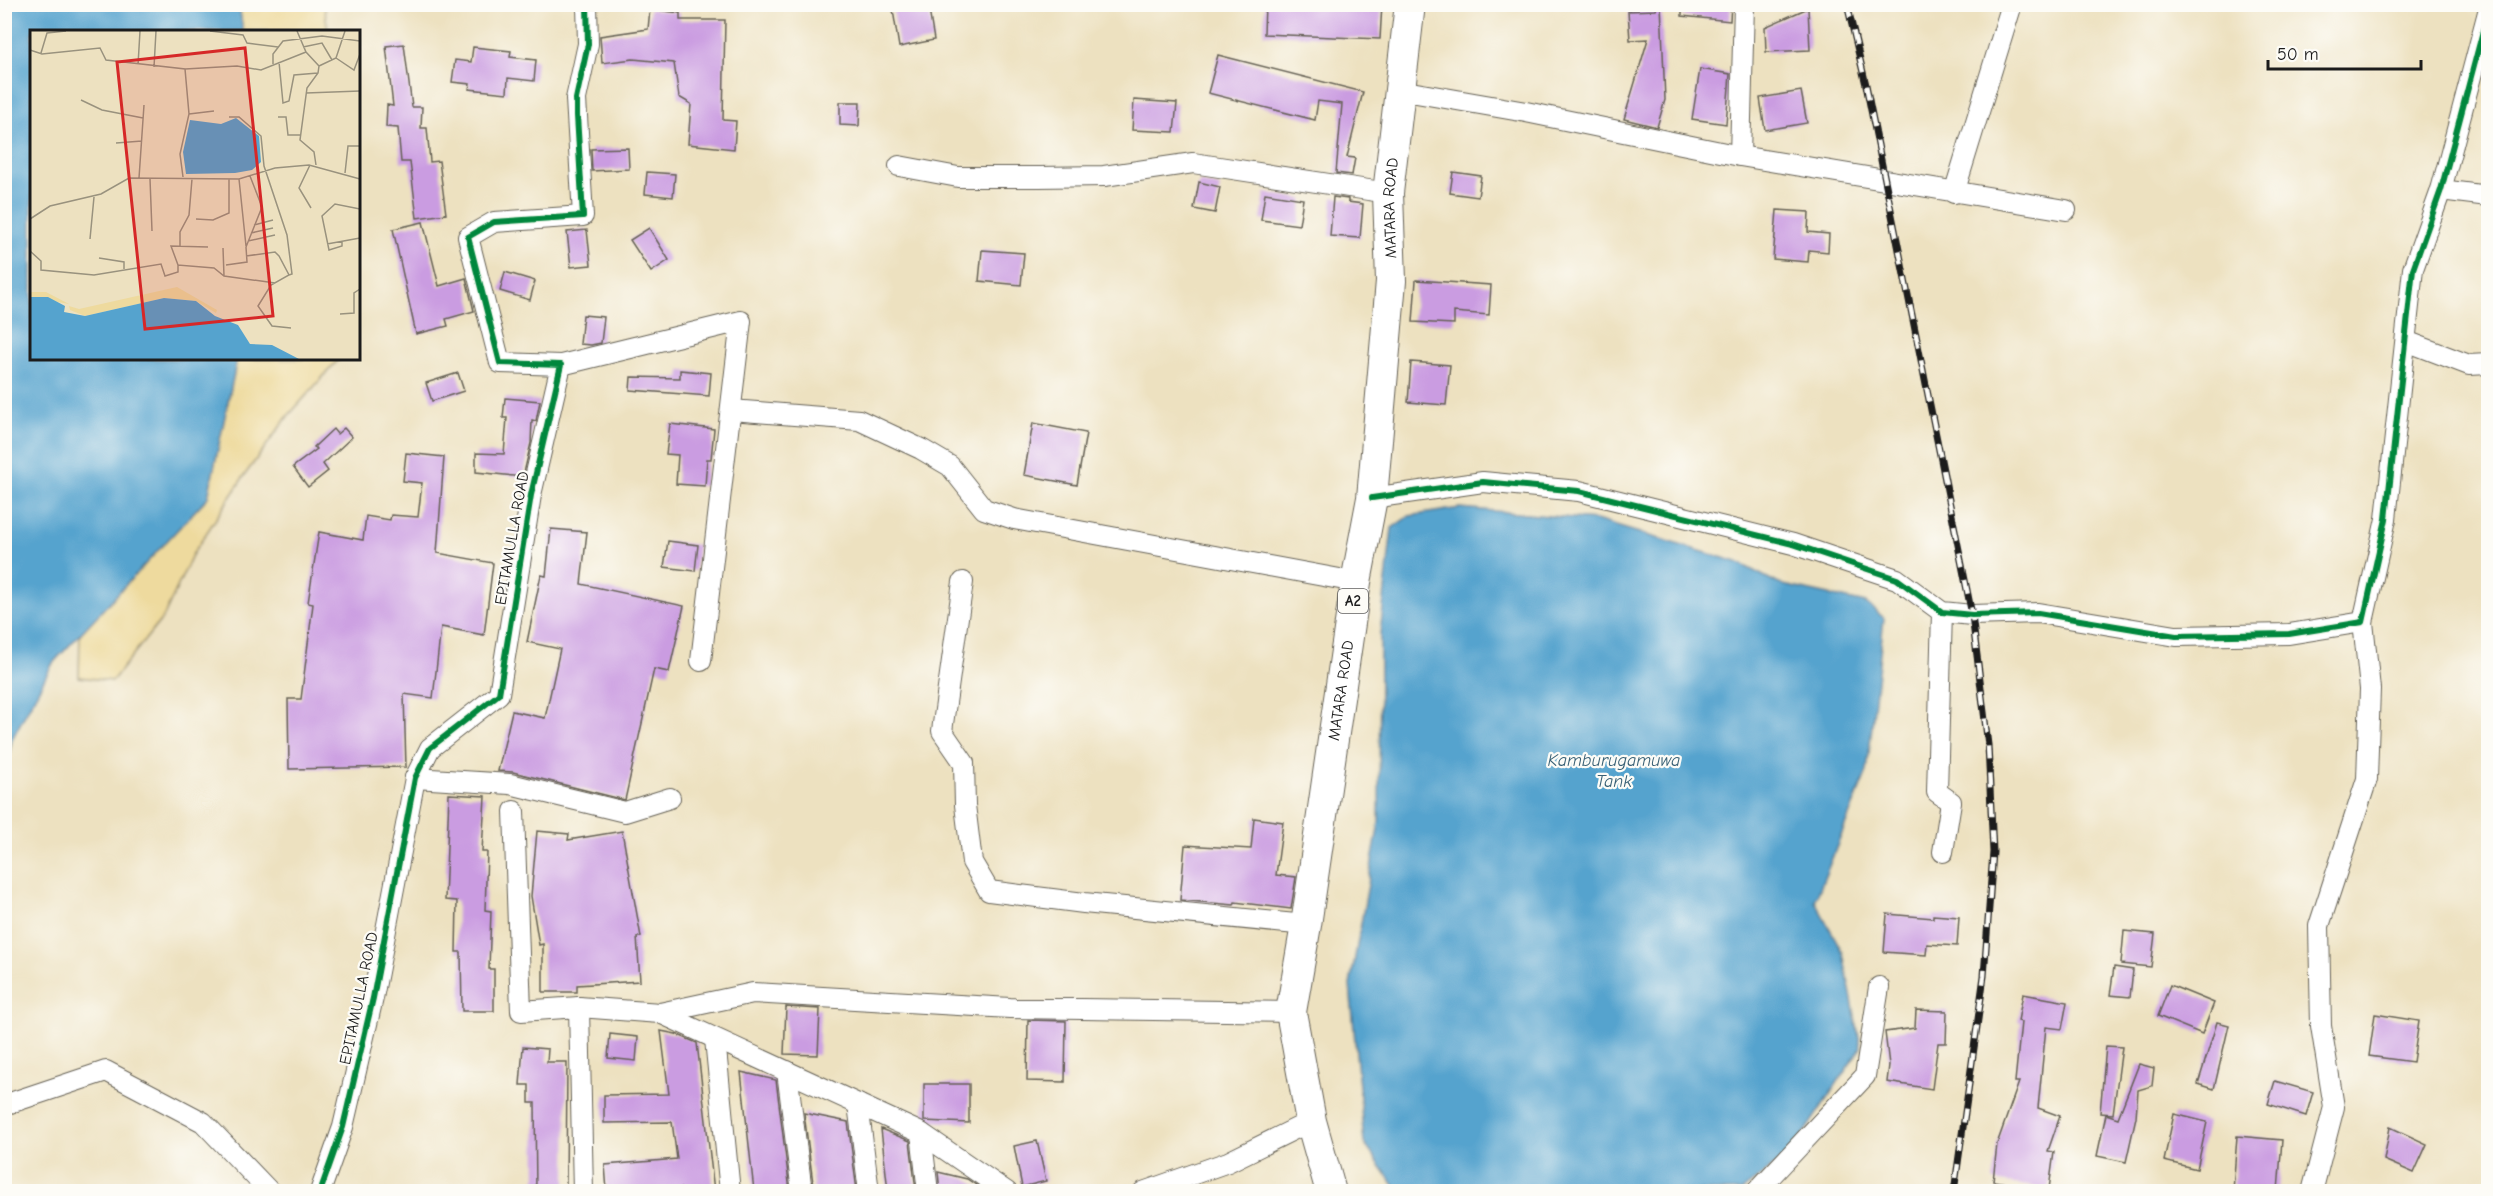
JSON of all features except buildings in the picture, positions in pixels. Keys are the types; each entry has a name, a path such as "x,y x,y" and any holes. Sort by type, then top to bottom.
{"highway":[{"name":"MATARA ROAD","path":"1331,1191 1311,1121 1291,1012 1306,925 1356,582 1372,498 1392,281 1388,193 1410,4"}],"street":[{"path":"587,4 588,44 576,99 583,216 494,222 468,237 500,363 561,365 741,321 701,661"},
{"path":"1740,156 1743,4"},
{"path":"1953,193 2012,4"},
{"path":"2312,1191 2334,1107 2321,1026 2319,926 2367,779 2370,689 2363,622 2386,519 2413,269 2441,190 2488,12"},
{"path":"1399,90 1526,112 1740,156 2066,210"},
{"path":"899,166 958,177 1039,177 1104,176 1193,163 1388,193"},
{"path":"2441,190 2488,196"},
{"path":"2406,341 2469,365 2488,364"},
{"name":"EPITAMULLA ROAD","path":"320,1191 343,1127 361,1052 415,778 430,748 499,694 531,495 561,365"},
{"path":"731,410 859,420 921,449 950,466 984,509 1014,519 1356,582"},
{"path":"1372,498 1483,482 1579,491 1793,544 1897,579 1942,612 1972,615 2038,613 2176,636 2289,634 2363,622"},
{"path":"963,582 942,731 964,764 965,805 972,862 988,891 1306,925"},
{"path":"1942,612 1937,792 1951,802 1943,852"},
{"path":"415,778 510,784 625,812 670,798"},
{"path":"514,810 521,1011 579,1007 660,1012 753,993 1010,1008 1291,1012"},
{"path":"1756,1191 1865,1076 1879,987"},
{"path":"579,1007 584,1191"},
{"path":"660,1012 921,1133 1007,1191"},
{"path":"715,1039 730,1191"},
{"path":"4,1105 106,1071 203,1122 270,1191"},
{"path":"787,1071 802,1191"},
{"path":"858,1104 869,1191"},
{"path":"1143,1191 1228,1162 1311,1121"},
{"path":"921,1133 928,1191"}],"sand":[{"path":"239,5 324,5 328,30 243,30"},
{"path":"237,360 338,360 288,416 244,476 192,555 164,616 112,681 79,677 80,634 208,497"}],"water":[{"path":"5,4 239,5 243,30 30,30 30,360 237,360 208,497 53,663 12,739 5,775"},
{"name":"Kamburugamuwa Tank","path":"1460,508 1596,520 1737,562 1779,584 1866,603 1884,618 1867,771 1815,901 1843,953 1861,1047 1791,1153 1741,1191 1399,1192 1364,1143 1350,985 1379,823 1380,634 1392,528 1409,516"}],"railway":[{"path":"1847,4 1866,85 1972,615 1988,745 1993,852 1984,976 1954,1192"}],"cycle path":[{"path":"320,1192 343,1127 373,998 415,778 430,748 499,694 531,495 561,365 500,363 468,237 494,222 583,216 576,99 588,44 587,4"},
{"path":"1372,498 1483,482 1579,491 1793,544 1897,579 1942,612 1972,615 2038,613 2176,636 2289,634 2363,622 2386,519 2413,269 2441,190 2488,12"}]}
